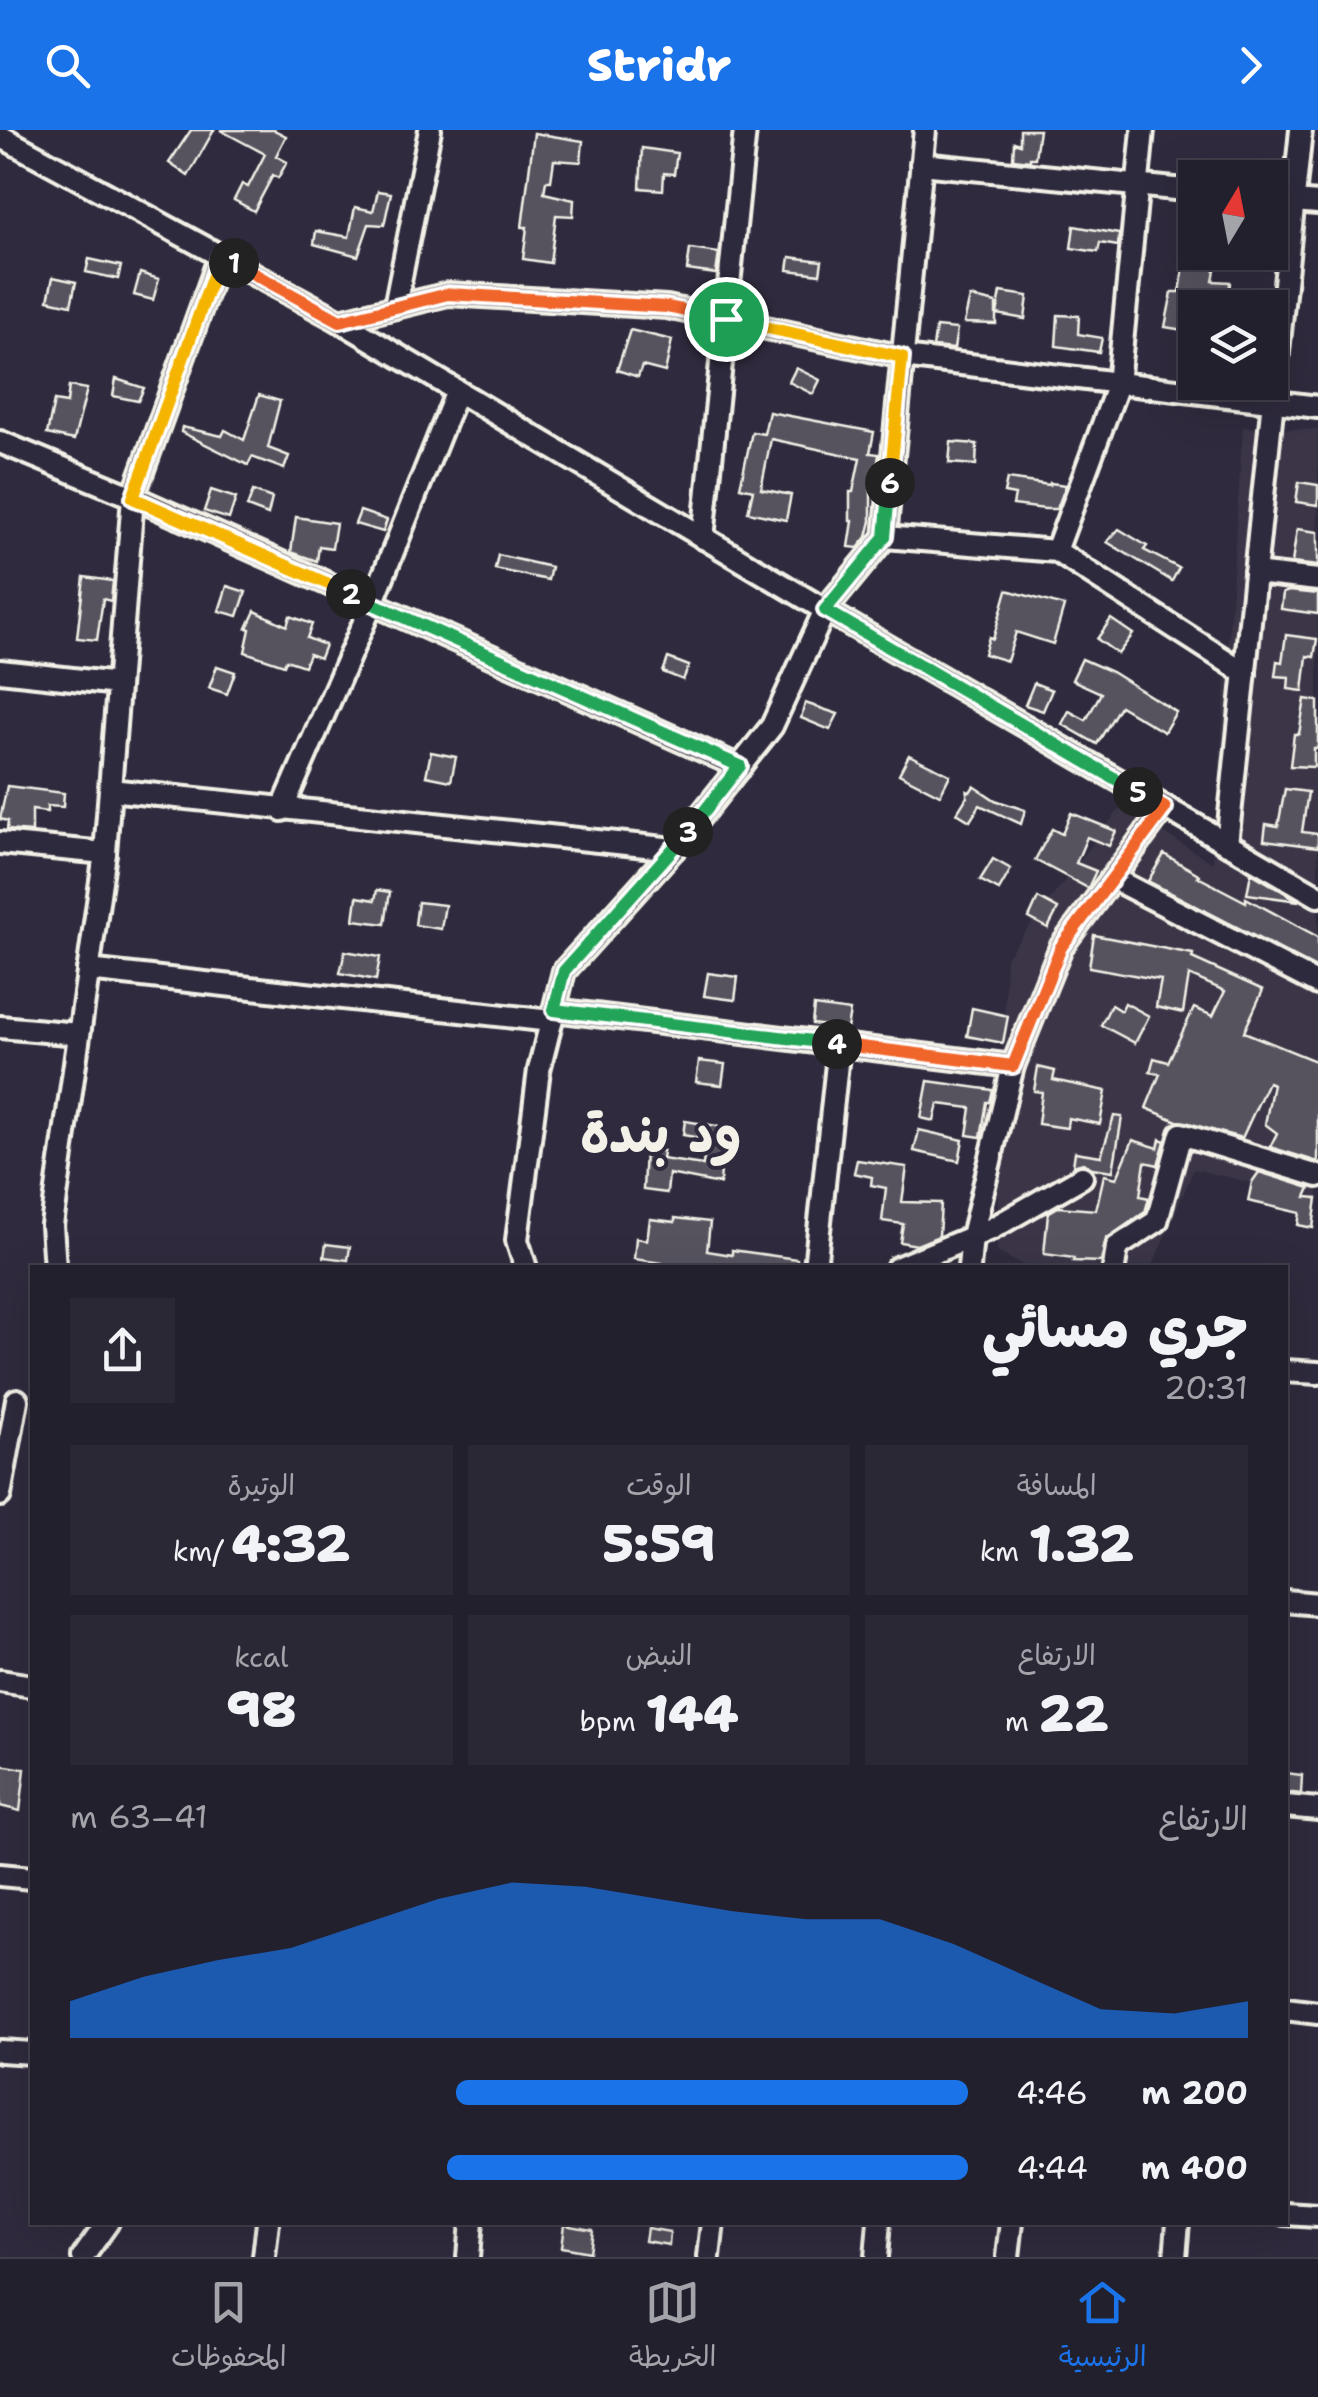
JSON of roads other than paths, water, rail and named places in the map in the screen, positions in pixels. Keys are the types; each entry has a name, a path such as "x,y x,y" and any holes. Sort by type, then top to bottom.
{"street":[{"path":"31,152 34,130"},
{"path":"396,307 430,130"},
{"path":"703,538 745,130"},
{"path":"525,1265 516,1240 539,1070 564,971 674,849 772,726 825,610 885,537 925,130"},
{"path":"1056,551 1118,384 1143,130"},
{"path":"1227,844 1301,130"},
{"path":"0,136 340,321 825,610 1318,896"},
{"path":"921,164 1178,190"},
{"path":"1288,200 1318,203"},
{"path":"55,1265 52,1225 105,853 133,498 220,256"},
{"path":"340,321 448,294 667,307 902,357 1318,407"},
{"path":"282,810 372,604 457,391"},
{"path":"0,442 740,766"},
{"path":"885,537 1056,551 1244,673"},
{"path":"1255,573 1318,580"},
{"path":"0,671 118,684"},
{"path":"110,790 674,849"},
{"path":"969,1265 972,1236 1013,1066 1061,947 1165,808"},
{"path":"0,843 105,853"},
{"path":"1112,878 1318,984"},
{"path":"88,970 840,1045 1013,1066"},
{"path":"0,1026 78,1034"},
{"path":"816,1265 840,1045"},
{"path":"1115,1265 1118,1248 1157,1222 1182,1134 1318,1176"},
{"path":"905,1265 972,1236 1082,1177"},
{"path":"1288,1370 1318,1374"},
{"path":"0,1495 17,1400"},
{"path":"1288,1601 1318,1604"},
{"path":"0,1681 30,1686"},
{"path":"1288,1806 1318,1809"},
{"path":"0,1875 30,1878"},
{"path":"1288,2010 1318,2013"},
{"path":"0,2050 30,2053"},
{"path":"1288,2214 1318,2216"},
{"path":"83,2257 106,2225"},
{"path":"264,2257 268,2225"},
{"path":"468,2257 472,2225"},
{"path":"709,2257 713,2225"},
{"path":"876,2257 880,2225"},
{"path":"1008,2257 1012,2225"},
{"path":"1175,2257 1178,2225"}],"district":[{"name":"ود بندة","path":"661,1133"}]}
